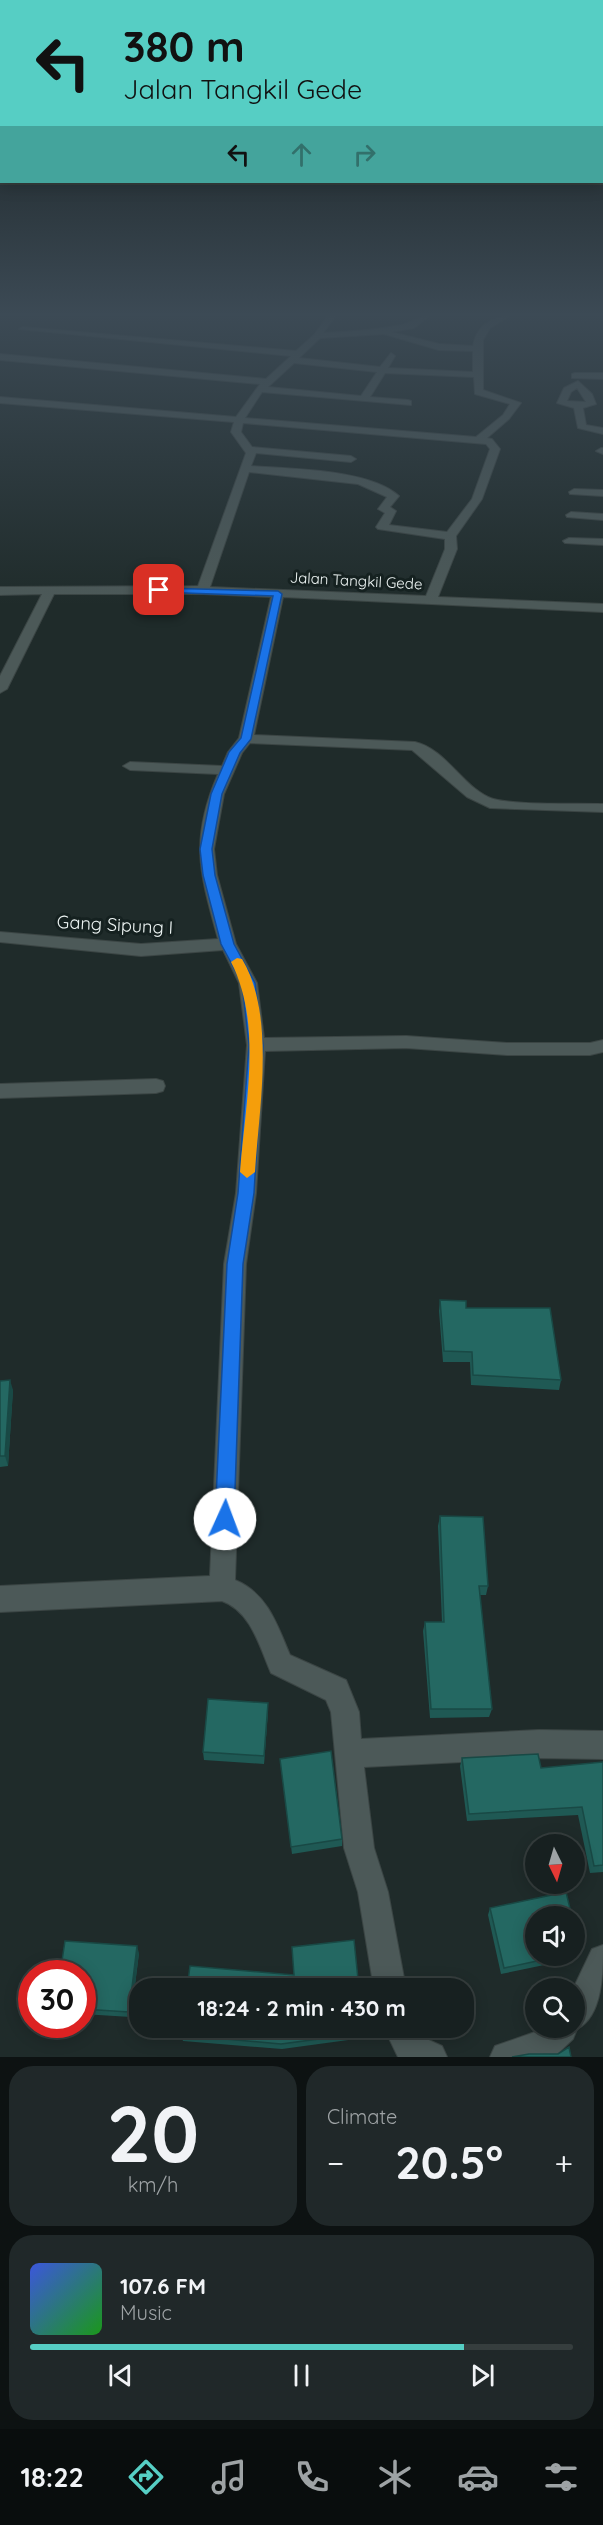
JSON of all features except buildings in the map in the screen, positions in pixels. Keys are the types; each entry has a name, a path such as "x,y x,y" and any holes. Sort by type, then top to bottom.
{"street":[{"path":"140,413 237,422 343,444"},
{"path":"242,413 237,422 236,432 251,450"},
{"path":"480,439 509,413"},
{"path":"579,413 581,426 586,429 603,431"},
{"path":"251,450 480,439 492,443 495,448 477,499 450,536 450,549 430,602"},
{"path":"343,444 351,459"},
{"path":"203,590 251,450"},
{"path":"246,469 324,475 361,481 394,496 383,509 390,512 382,527 450,536"},
{"path":"574,492 603,493"},
{"path":"571,515 603,517"},
{"path":"569,541 603,542"},
{"path":"0,689 50,590"},
{"name":"Jalan Tangkil Gede","path":"0,591 203,590 603,608"},
{"path":"222,1588 235,1264 246,1193 256,1045 248,983 228,944 209,875 206,849 210,820 226,770 235,752 246,739 278,594"},
{"path":"246,739 415,746 426,752 458,784 480,800 495,805 603,808"},
{"path":"130,766 226,770"},
{"name":"Gang Sipung I","path":"0,937 141,950 228,944"},
{"path":"256,1045 406,1042 507,1049 590,1049 603,1046"},
{"path":"0,1091 156,1086"},
{"path":"0,1599 222,1588 238,1591 256,1608 280,1664 336,1690 345,1712 359,1848 373,1892 388,1978"},
{"path":"349,1753 409,1753 540,1742 603,1745"},
{"path":"585,1998 603,1959"},
{"path":"506,2057 544,2045 551,2038"}],"slow traffic":[{"path":"237,962 248,983 256,1045 247,1172"}],"route":[{"path":"159,590 278,594 246,739 235,752 217,794 206,849 209,875 228,944 248,983 256,1045 246,1193 235,1264 225,1519"}]}
